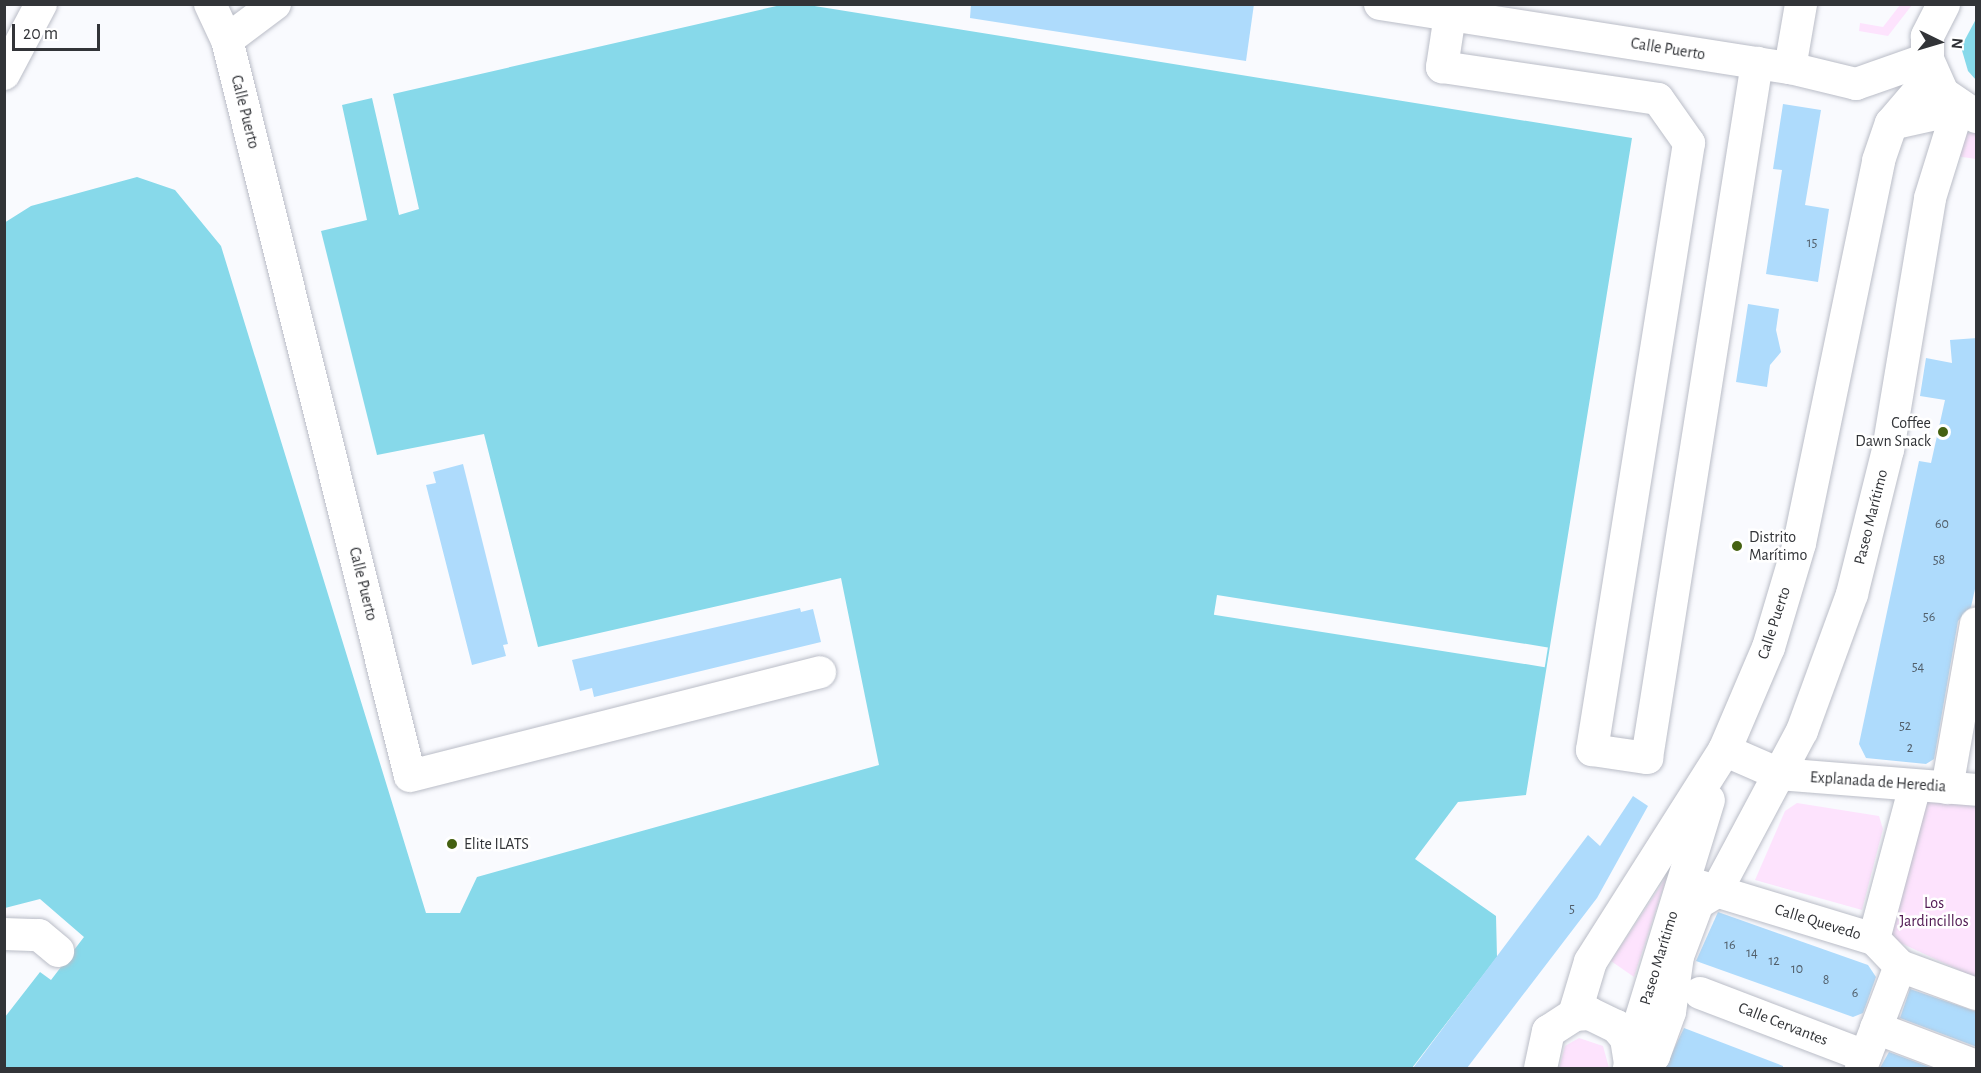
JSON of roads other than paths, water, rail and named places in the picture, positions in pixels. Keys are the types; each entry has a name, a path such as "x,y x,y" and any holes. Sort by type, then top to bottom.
{"main road":[{"path":"1938,9 1929,67 1967,112"},
{"name":"Calle Puerto","path":"1574,1014 1590,961 1724,750 1768,647 1799,543 1878,160 1891,123 1929,67"},
{"path":"1891,123 1967,112"},
{"name":"Paseo Marítimo","path":"1629,1063 1724,750"},
{"path":"1540,1068 1548,1031 1574,1014 1604,1017 1616,1026 1629,1063"}],"street":[{"path":"4,74 41,4"},
{"path":"210,4 227,40 275,4"},
{"name":"Calle Puerto","path":"1380,4 1450,15 1549,17 1856,84 1929,67"},
{"path":"1790,68 1801,4"},
{"path":"1450,15 1442,67 1658,99 1689,143 1592,750 1647,758 1757,63"},
{"name":"Calle Puerto","path":"227,40 411,776 819,672"},
{"name":"Paseo Marítimo","path":"1629,1063 1654,1056 1698,903 1716,892 1802,730 1852,594 1888,450 1930,198 1967,112"},
{"path":"1962,789 1977,624"},
{"path":"1724,750 1779,774"},
{"name":"Explanada de Heredia","path":"1779,774 1962,789"},
{"path":"1874,939 1915,786"},
{"name":"Calle Quevedo","path":"1683,880 1874,939 1900,966 1977,994"},
{"path":"4,934 39,935 58,951"},
{"path":"1867,1051 1900,966"},
{"name":"Calle Cervantes","path":"1700,993 1867,1051 1977,1066"}],"water":[{"path":"802,4 1632,138 1526,795 1458,802 1415,859 1496,916 1497,957 1412,1068 5,1068 5,1017 40,972 51,980 84,937 40,899 5,908 4,223 31,206 137,177 175,190 221,246 426,913 460,913 477,877 879,765 841,578 538,647 484,434 377,455 321,231 367,220 342,105 372,98 399,215 419,209 393,94 781,5"},
{"path":"1976,19 1976,80 1968,71 1961,47"}],"place":[{"name":"Coffee Dawn Snack","path":"1943,432"},
{"name":"Distrito Marítimo","path":"1737,546"},
{"name":"Elite ILATS","path":"452,844"}],"park label":[{"name":"Los Jardincillos","path":"1934,912"}]}
